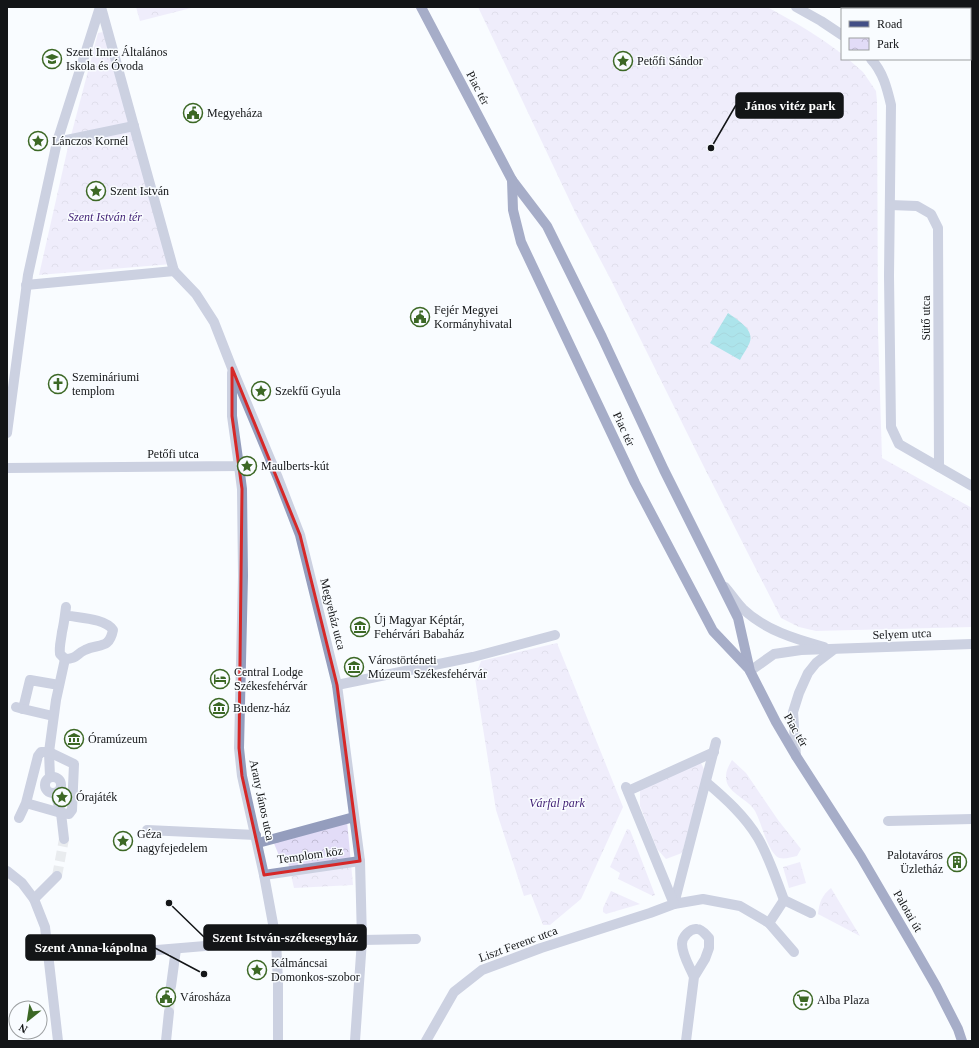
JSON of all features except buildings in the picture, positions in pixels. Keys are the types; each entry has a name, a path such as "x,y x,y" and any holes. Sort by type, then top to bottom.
{"main road":[{"name":"Piac tér","path":"421,7 512,180 547,226 602,337 661,463 738,618 750,671 776,722 824,799"},
{"name":"Piac tér","path":"512,180 513,210 521,242 635,483 713,631 750,671"},
{"name":"Palotai út","path":"824,799 861,857 917,953 947,1007 962,1041"}],"street":[{"path":"26,285 174,271 101,7"},
{"path":"7,433 26,285 57,142 101,7"},
{"path":"796,7 841,34"},
{"path":"872,60 876,64 886,84 891,105 889,276 891,427 898,444 972,486"},
{"path":"57,142 134,126"},
{"name":"Sütő utca","path":"890,205 917,206 931,214 938,228 939,467"},
{"name":"Megyeház utca","path":"174,271 196,294 214,322 278,478 300,535 337,686 360,861 362,940 356,1037"},
{"path":"232,368 232,416 239,466"},
{"name":"Petőfi utca","path":"7,468 239,466"},
{"name":"Arany János utca","path":"239,466 242,488 243,576 239,748 242,776 257,839 276,940 278,1041"},
{"name":"Selyem utca","path":"719,580 743,609 761,623 797,639 833,650"},
{"path":"65,611 110,625 113,630 112,638 108,643 85,650 74,659 65,659 60,654 59,646 65,611"},
{"path":"337,686 473,657 555,635"},
{"name":"Selyem utca","path":"750,671 774,654 801,650 972,644"},
{"path":"796,756 793,712 799,693 808,673 816,663 833,650"},
{"path":"64,839 61,813 55,793 59,790 61,783 56,777 50,778 48,752 53,716 65,659"},
{"path":"53,716 20,708 30,680 59,685"},
{"path":"715,747 706,782 674,904 627,789 715,747"},
{"path":"19,818 26,803 38,756 41,752 48,752 74,764 72,810 69,814 26,803"},
{"path":"706,782 733,805 758,837 784,900 811,913"},
{"name":"Templom köz","path":"147,830 257,839 354,817"},
{"path":"888,821 972,820"},
{"name":"Templom köz","path":"264,875 360,861"},
{"path":"7,871 22,883 34,899 45,926 58,1041"},
{"path":"34,899 57,876"},
{"name":"Liszt Ferenc utca","path":"426,1041 454,992 482,970 541,948 674,904 703,898 740,906 769,924 794,952"},
{"path":"769,924 784,900"},
{"path":"362,940 416,939"},
{"path":"133,952 276,940"},
{"path":"171,986 176,949"},
{"path":"49,954 108,954"},
{"path":"686,1041 694,977"},
{"path":"166,1041 169,1012"}],"highlighted area":[{"path":"232,368 300,535 337,685 360,861 264,875 242,776 239,748 242,489 232,416"}],"green space":[{"path":"136,7 195,7 140,21"},
{"path":"478,7 767,7 824,41 841,53 841,60 849,60 863,72 876,91 877,101 878,331 882,458 972,508 972,627 816,631 799,627 781,618 611,280 576,214"},
{"name":"Szent István tér","path":"108,31 172,264 39,275 68,147 98,33"},
{"name":"Várfal park","path":"557,643 623,807 581,899 550,925 543,925 531,894 524,896 496,810 475,678 481,661"},
{"path":"732,760 746,773 778,820 801,849 797,856 781,858 776,856 769,847 755,811 729,787 727,783 726,774"},
{"path":"700,761 705,771 682,853 666,859 657,849 640,806 640,788"},
{"path":"347,821 353,885 294,888 287,858 280,858 273,841"},
{"path":"627,829 630,830 655,895 653,896 618,879 620,873 610,867"},
{"path":"800,862 806,883 789,888 783,867"},
{"path":"831,888 860,936 818,914 819,906 825,893"},
{"path":"611,891 640,904 606,914 603,912 603,908"}],"water":[{"path":"728,313 745,326 750,336 750,341 740,360 710,343"}],"tunnel":[{"path":"57,876 64,839"},
{"path":"169,1012 171,986"}],"place":[{"name":"Szent Imre Általános Iskola és Óvoda","path":"52,59"},
{"name":"Petőfi Sándor","path":"623,61"},
{"name":"Megyeháza","path":"193,113"},
{"name":"Lánczos Kornél","path":"38,141"},
{"name":"János vitéz park","path":"711,148"},
{"name":"Szent István","path":"96,191"},
{"name":"Fejér Megyei Kormányhivatal","path":"420,317"},
{"name":"Szemináriumi templom","path":"58,384"},
{"name":"Szekfű Gyula","path":"261,391"},
{"name":"Maulberts-kút","path":"247,466"},
{"name":"Új Magyar Képtár, Fehérvári Babaház","path":"360,627"},
{"name":"Várostörténeti Múzeum Székesfehérvár","path":"354,667"},
{"name":"Central Lodge Székesfehérvár","path":"220,679"},
{"name":"Budenz-ház","path":"219,708"},
{"name":"Óramúzeum","path":"74,739"},
{"name":"Órajáték","path":"62,797"},
{"name":"Géza nagyfejedelem","path":"123,841"},
{"name":"Palotaváros Üzletház","path":"957,862"},
{"name":"Szent István-székesegyház","path":"169,903"},
{"name":"Kálmáncsai Domonkos-szobor","path":"257,970"},
{"name":"Szent Anna-kápolna","path":"204,974"},
{"name":"Városháza","path":"166,997"},
{"name":"Alba Plaza","path":"803,1000"}]}
